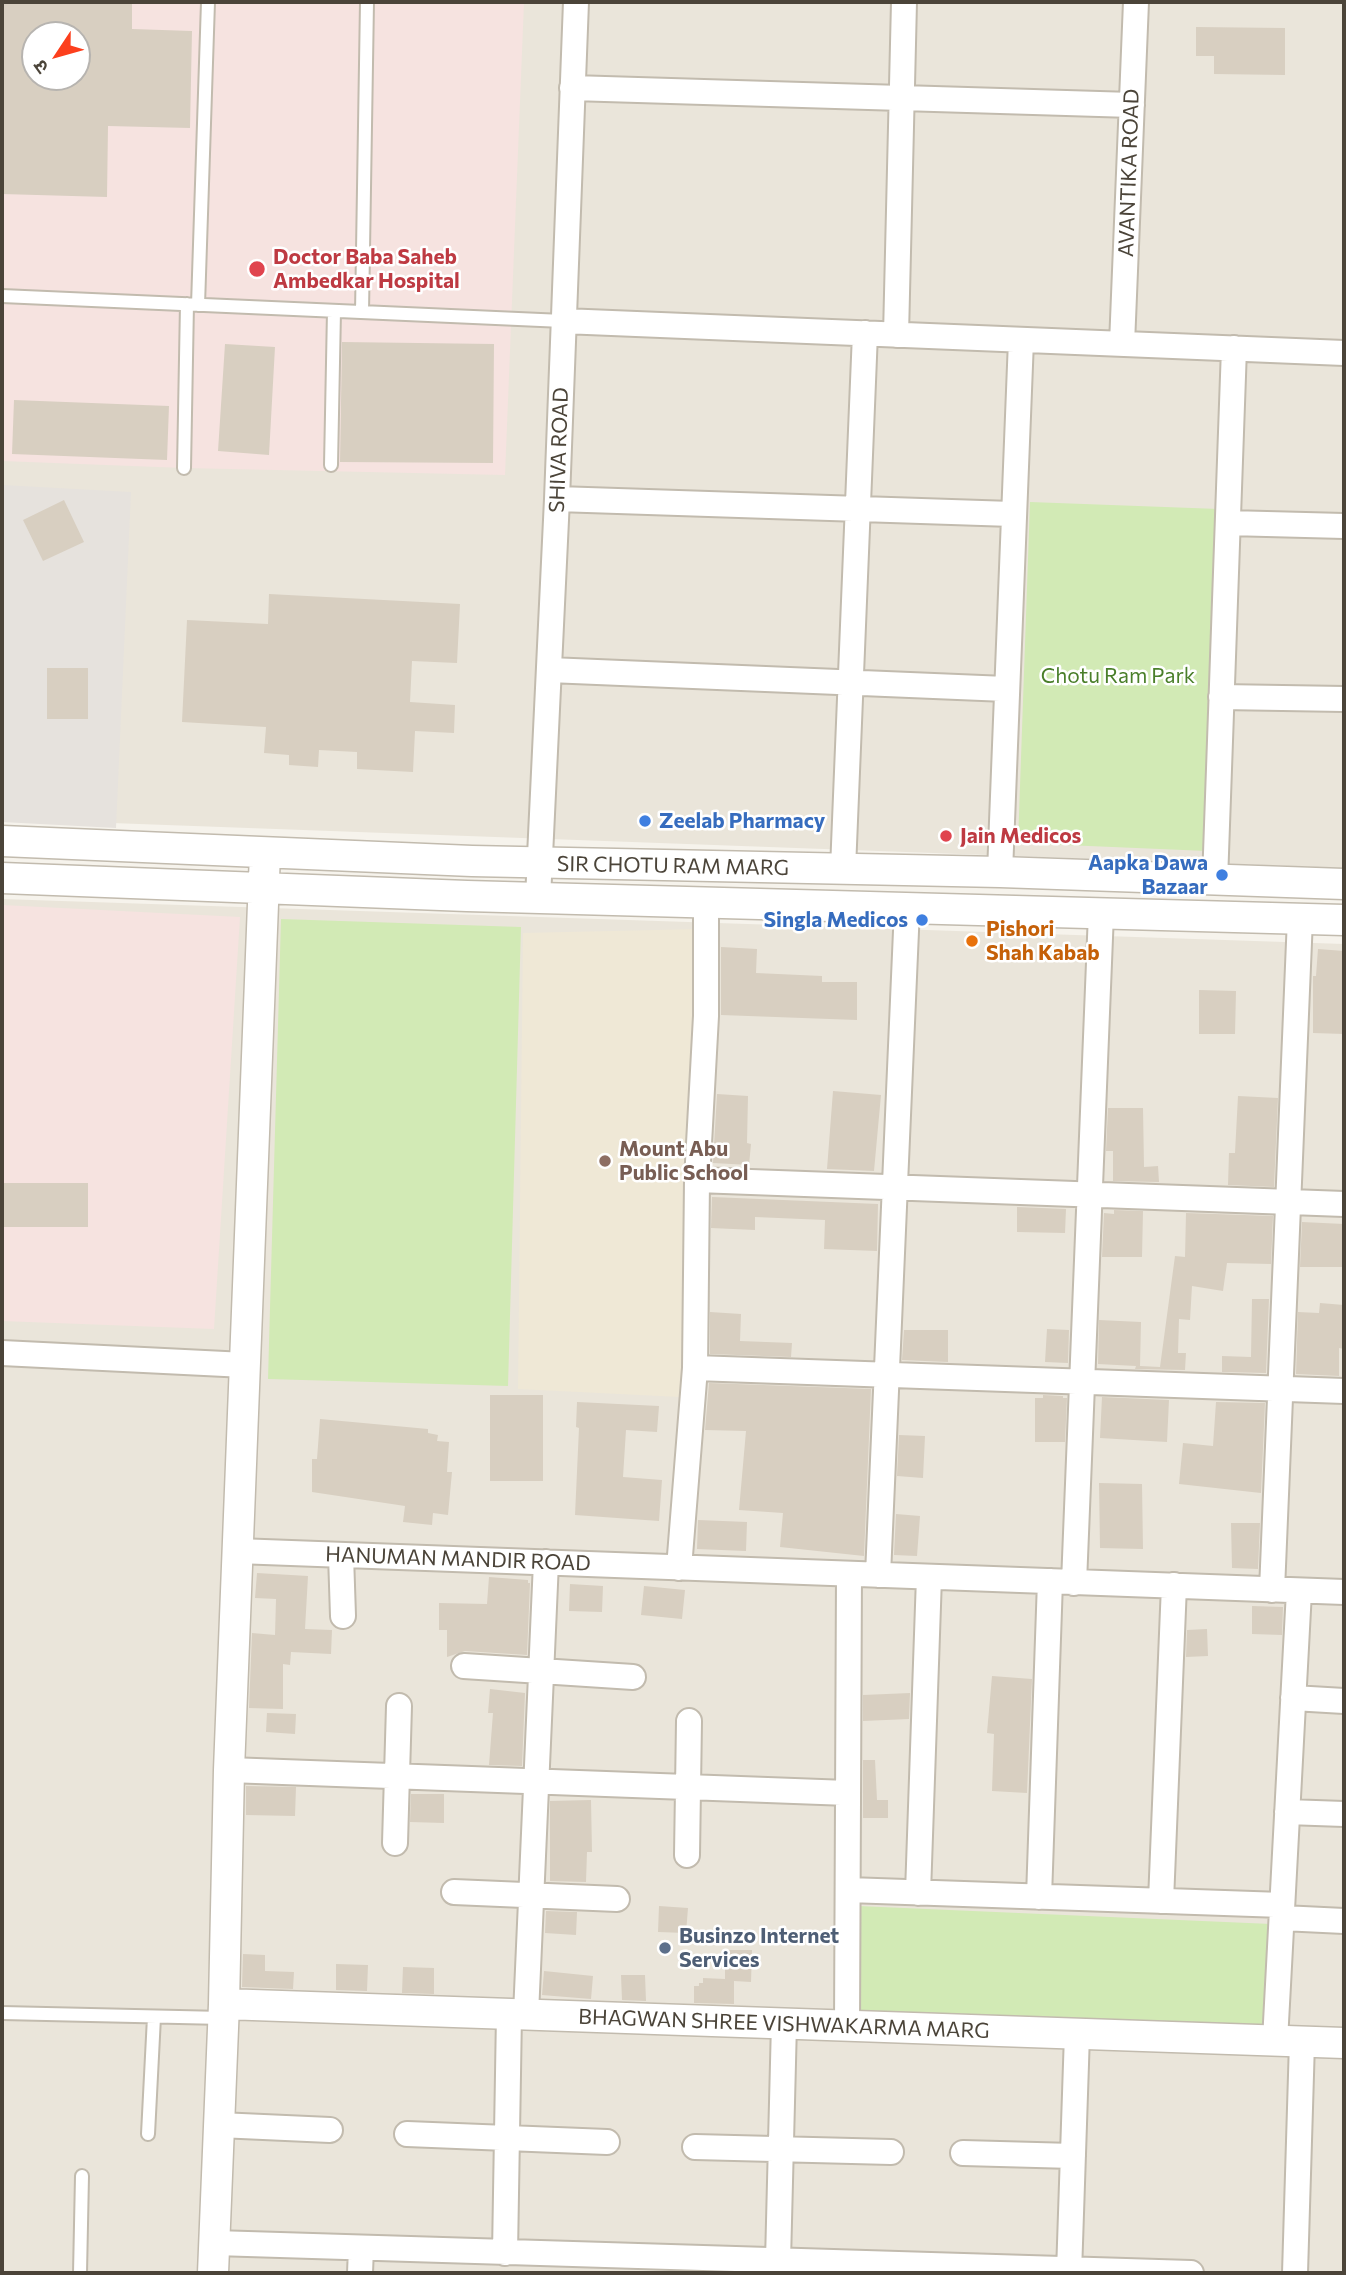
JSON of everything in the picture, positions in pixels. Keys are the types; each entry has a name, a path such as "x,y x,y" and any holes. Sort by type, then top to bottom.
{"street":[{"name":"SHIVA ROAD","path":"538,898 550,670 576,2"},
{"path":"896,335 904,2"},
{"name":"AVANTIKA ROAD","path":"1122,344 1136,2"},
{"path":"572,88 1132,105"},
{"path":"563,321 1344,353"},
{"path":"843,869 865,333"},
{"path":"1000,872 1012,514 1021,340"},
{"path":"1215,881 1234,348"},
{"path":"557,499 1012,514"},
{"path":"1228,523 1344,526"},
{"path":"550,670 1006,688"},
{"path":"1221,697 1344,699"},
{"name":"SIR CHOTU RAM MARG","path":"2,841 540,863 1000,872 1344,884"},
{"path":"213,2273 237,1551 265,853"},
{"name":"SIR CHOTU RAM MARG","path":"2,878 538,898 1344,919"},
{"path":"679,1568 695,1368 697,1180 706,1016 706,902"},
{"path":"878,1575 907,908"},
{"path":"1039,1897 1062,1582 1082,1382 1101,913"},
{"path":"1272,1590 1300,918"},
{"path":"697,1180 1344,1204"},
{"path":"2,1353 244,1365"},
{"path":"695,1368 1344,1391"},
{"name":"HANUMAN MANDIR ROAD","path":"237,1551 1344,1592"},
{"path":"341,1555 342,1616"},
{"path":"505,2252 507,2138 531,1895 546,1562"},
{"path":"847,2026 849,1574"},
{"path":"918,1893 929,1577"},
{"path":"1161,1901 1174,1585"},
{"path":"1295,2273 1289,2041 1282,1912 1299,1591"},
{"path":"464,1666 633,1677"},
{"path":"1293,1698 1344,1701"},
{"path":"395,1843 399,1706"},
{"path":"687,1855 689,1721"},
{"path":"229,1770 848,1793"},
{"path":"1287,1812 1344,1814"},
{"path":"848,1890 1161,1901 1282,1912 1344,1921"},
{"path":"454,1892 617,1899"},
{"name":"BHAGWAN SHREE VISHWAKARMA MARG","path":"223,2011 518,2014 1344,2043"},
{"path":"778,2261 784,2023"},
{"path":"1069,2272 1077,2034"},
{"path":"219,2126 330,2130"},
{"path":"407,2134 607,2143"},
{"path":"695,2147 891,2152"},
{"path":"963,2153 1073,2157"},
{"path":"215,2243 505,2252 638,2265 778,2261 916,2270 1191,2273"},
{"path":"360,2273 361,2248"}],"lane":[{"path":"184,468 208,2"},
{"path":"362,312 367,2"},
{"path":"2,296 563,321"},
{"path":"331,465 334,311"},
{"path":"2,2013 154,2017 223,2011"},
{"path":"148,2134 154,2017"},
{"path":"80,2273 82,2176"}],"shaded area":[{"path":"2,2 1344,2 1344,868 2,819"},
{"name":"Doctor Baba Saheb Ambedkar Hospital","path":"2,2 524,2 505,475 2,461"},
{"path":"2,485 131,492 116,828 2,822"},
{"path":"2,899 1344,944 1344,2273 2,2273"},
{"path":"2,905 240,917 214,1329 2,1321"},
{"name":"Mount Abu Public School","path":"700,929 680,1397 518,1389 523,933"}],"green space":[{"name":"Chotu Ram Park","path":"1030,502 1219,509 1207,851 1018,843"},
{"path":"281,919 521,927 508,1386 268,1379"},
{"path":"858,1906 1271,1924 1267,2038 854,2020"}],"building":[{"path":"2,2 132,2 132,29 192,31 190,128 108,126 107,197 2,194"},
{"path":"1196,27 1285,28 1285,75 1214,74 1214,56 1196,56"},
{"path":"342,342 494,344 493,463 340,462"},
{"path":"225,344 275,347 269,455 218,451"},
{"path":"14,400 169,406 167,460 12,454"},
{"path":"64,500 84,542 43,561 23,520"},
{"path":"269,594 460,604 457,663 412,661 410,702 455,705 454,733 415,731 413,772 357,769 357,752 319,750 318,767 289,765 289,755 264,753 266,727 182,722 187,620 268,624"},
{"path":"47,668 88,668 88,719 47,719"},
{"path":"721,947 757,949 756,973 822,976 822,982 857,982 857,1020 721,1015"},
{"path":"1318,949 1344,951 1344,1034 1313,1033 1313,976 1316,976"},
{"path":"1199,990 1236,991 1235,1034 1199,1034"},
{"path":"833,1091 881,1095 874,1171 827,1169"},
{"path":"717,1094 748,1096 747,1143 751,1144 749,1165 713,1163"},
{"path":"1238,1096 1278,1098 1274,1187 1228,1185 1229,1153 1235,1153"},
{"path":"1108,1108 1143,1108 1144,1167 1158,1166 1159,1182 1113,1181 1113,1151 1106,1151"},
{"path":"2,1183 88,1183 88,1227 2,1227"},
{"path":"712,1197 878,1204 877,1251 824,1249 825,1220 755,1217 755,1230 711,1228"},
{"path":"1017,1207 1066,1209 1065,1233 1017,1232"},
{"path":"1114,1210 1143,1211 1142,1257 1102,1257 1104,1213 1114,1214"},
{"path":"1186,1213 1273,1216 1271,1264 1227,1263 1223,1291 1192,1286 1190,1320 1179,1319 1178,1353 1186,1353 1185,1370 1135,1369 1136,1366 1098,1364 1099,1320 1141,1322 1140,1366 1160,1367 1175,1256 1185,1257"},
{"path":"1302,1222 1344,1224 1344,1267 1300,1267"},
{"path":"1252,1299 1269,1299 1266,1373 1222,1372 1222,1356 1251,1357"},
{"path":"1320,1303 1344,1305 1344,1349 1339,1348 1339,1376 1296,1374 1298,1312 1319,1313"},
{"path":"710,1312 741,1314 740,1341 792,1343 791,1357 710,1354"},
{"path":"1047,1329 1069,1330 1068,1363 1045,1362"},
{"path":"904,1330 948,1330 948,1362 902,1360"},
{"path":"709,1383 871,1389 864,1556 780,1547 783,1513 739,1510 746,1431 705,1430"},
{"path":"490,1395 543,1395 543,1481 490,1481"},
{"path":"1043,1395 1067,1398 1065,1442 1035,1442 1035,1398 1043,1398"},
{"path":"1102,1397 1169,1400 1167,1442 1100,1438"},
{"path":"577,1402 659,1406 657,1432 626,1430 623,1477 662,1480 659,1521 575,1515 579,1428 576,1427"},
{"path":"1216,1402 1265,1403 1261,1493 1179,1484 1183,1443 1213,1446"},
{"path":"320,1419 428,1429 428,1433 438,1435 437,1441 449,1442 447,1472 452,1472 448,1515 433,1513 432,1525 403,1522 405,1506 312,1492 312,1459 317,1459"},
{"path":"899,1435 925,1436 923,1478 897,1476"},
{"path":"1099,1483 1142,1484 1143,1549 1100,1548"},
{"path":"896,1514 920,1516 917,1556 894,1555"},
{"path":"698,1520 747,1522 746,1551 697,1549"},
{"path":"1231,1523 1260,1523 1258,1569 1232,1568"},
{"path":"257,1573 308,1576 305,1629 332,1630 331,1654 291,1652 290,1665 283,1664 283,1709 249,1708 252,1633 275,1635 276,1599 255,1598"},
{"path":"489,1577 528,1580 530,1583 527,1655 465,1651 447,1657 447,1630 439,1630 439,1603 487,1604"},
{"path":"570,1584 603,1586 602,1612 569,1611"},
{"path":"644,1586 685,1590 682,1619 641,1615"},
{"path":"1252,1606 1283,1607 1282,1635 1252,1634"},
{"path":"1207,1629 1208,1656 1186,1657 1187,1630"},
{"path":"992,1676 1032,1679 1027,1793 992,1791 994,1734 987,1733"},
{"path":"490,1689 525,1693 522,1766 489,1765 493,1713 488,1713"},
{"path":"910,1693 909,1719 863,1721 863,1695"},
{"path":"267,1713 296,1714 295,1734 266,1732"},
{"path":"863,1760 875,1760 877,1800 888,1800 888,1818 863,1818"},
{"path":"246,1786 296,1787 295,1816 246,1815"},
{"path":"411,1794 444,1794 444,1823 410,1822"},
{"path":"591,1800 592,1852 587,1852 586,1882 550,1881 550,1801"},
{"path":"659,1906 688,1908 686,1933 658,1932"},
{"path":"546,1911 577,1912 576,1935 545,1933"},
{"path":"725,1950 752,1950 751,1982 734,1981 734,2004 694,2003 694,1986 703,1983 703,1978 725,1979"},
{"path":"243,1954 265,1955 265,1971 294,1972 293,1989 242,1987"},
{"path":"336,1964 368,1965 367,1991 336,1990"},
{"path":"403,1967 434,1968 434,1994 402,1993"},
{"path":"544,1971 593,1976 591,1999 542,1995"},
{"path":"621,1975 645,1975 646,2001 622,2000"}],"place":[{"name":"Doctor Baba Saheb Ambedkar Hospital","path":"257,269"},
{"name":"Zeelab Pharmacy","path":"645,821"},
{"name":"Jain Medicos","path":"946,836"},
{"name":"Aapka Dawa Bazaar","path":"1222,875"},
{"name":"Singla Medicos","path":"922,920"},
{"name":"Pishori Shah Kabab","path":"972,941"},
{"name":"Mount Abu Public School","path":"605,1161"},
{"name":"Businzo Internet Services","path":"665,1948"}]}
